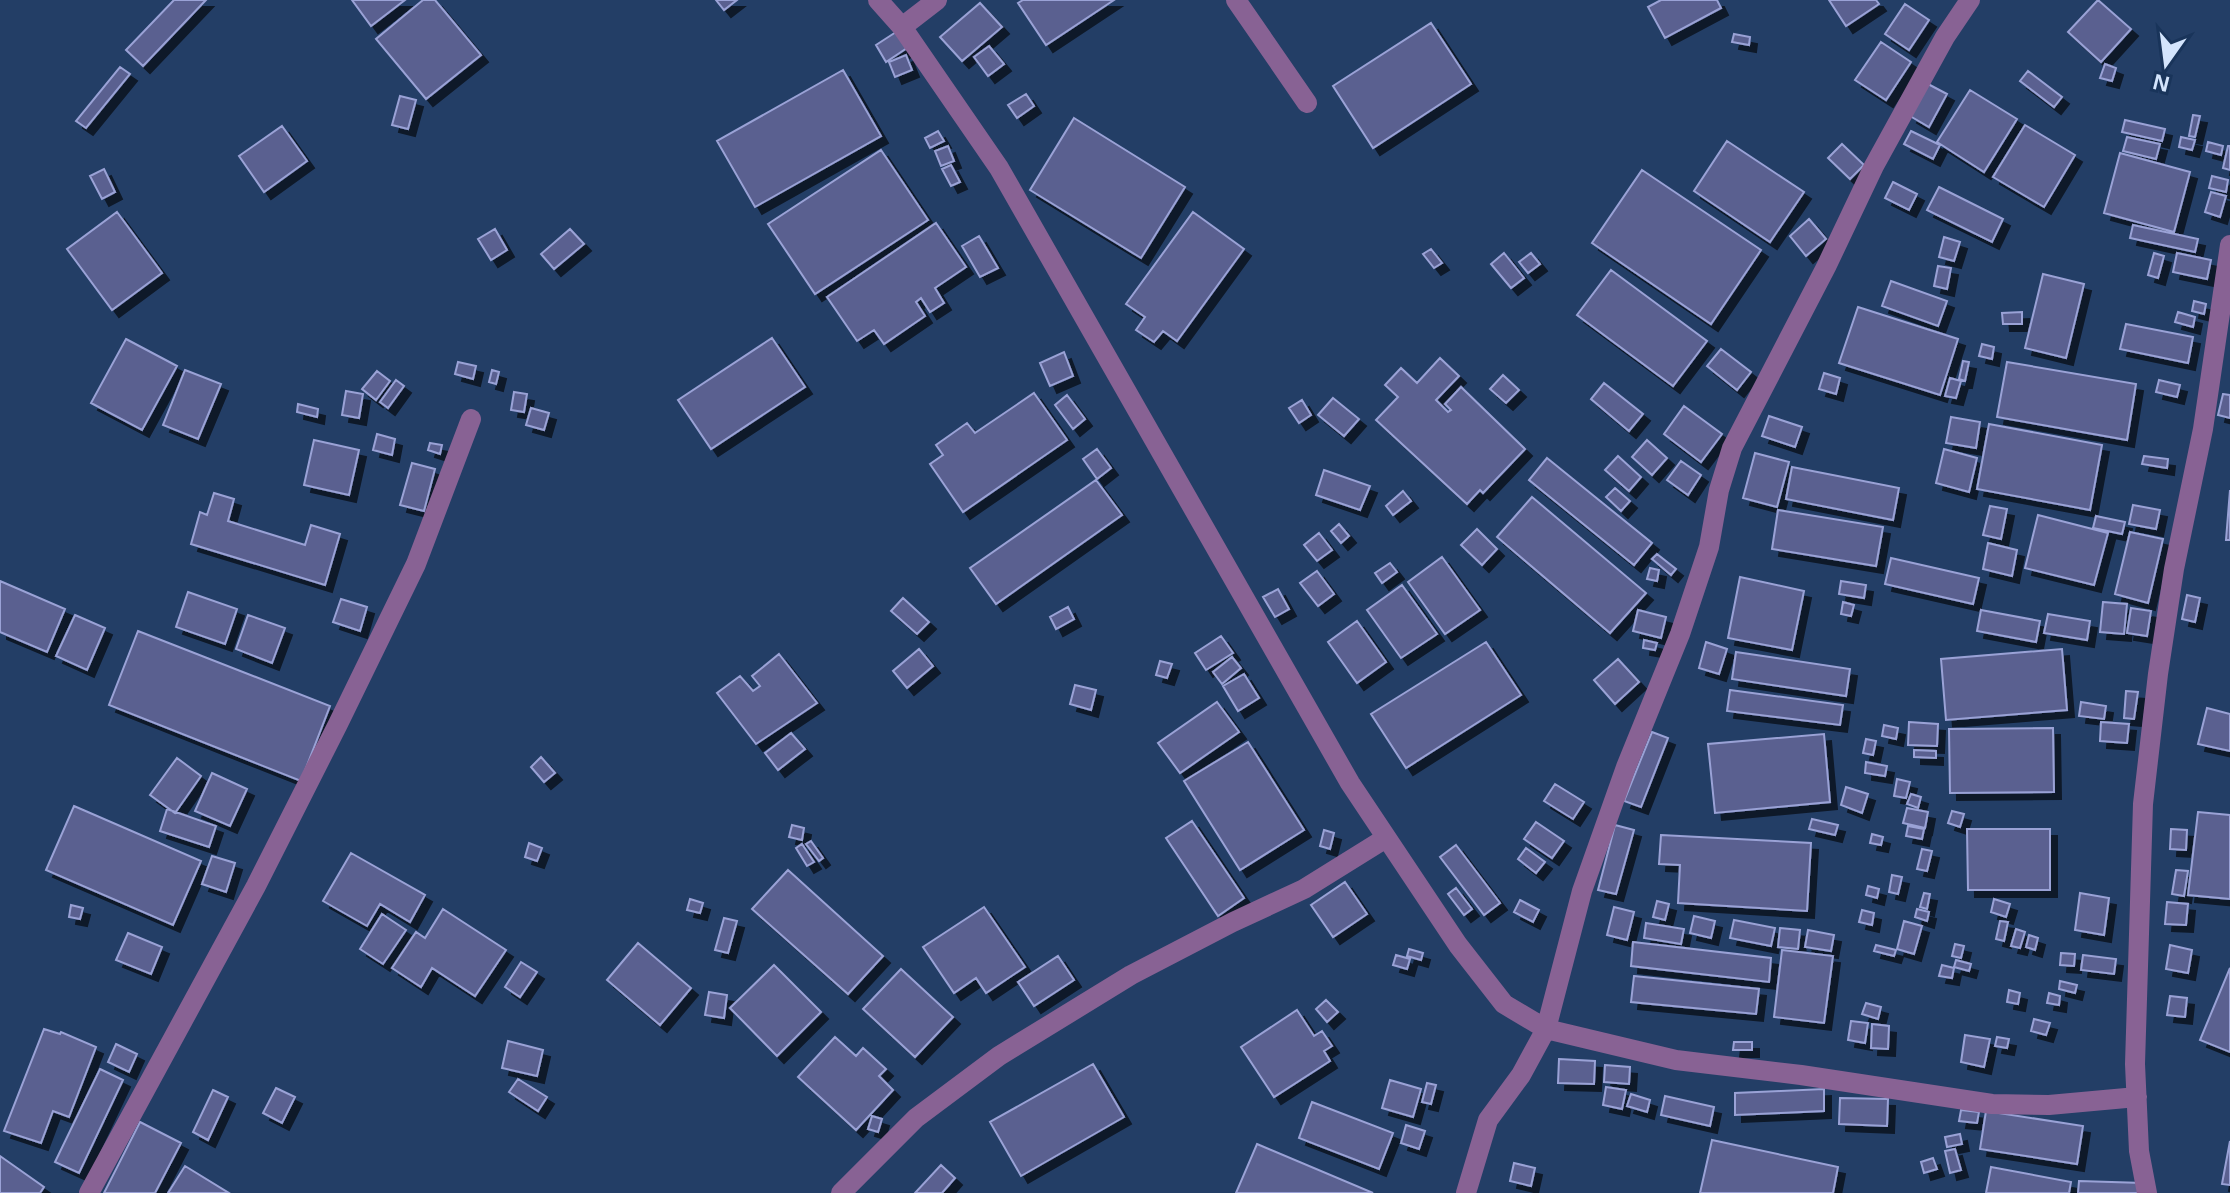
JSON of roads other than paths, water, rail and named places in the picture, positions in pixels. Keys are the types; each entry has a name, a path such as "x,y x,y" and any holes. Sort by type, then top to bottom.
{"street":[{"path":"878,0 902,27 999,168 1350,783 1458,945 1504,1004 1546,1029 1676,1060 1992,1104 2049,1105 2137,1097"},
{"path":"902,27 937,0"},
{"path":"1236,0 1307,103"},
{"path":"1466,1193 1488,1120 1521,1075 1546,1029 1582,891 1626,767 1680,634 1709,547 1719,490 1732,448 1826,267 1874,166 1945,37 1970,0"},
{"path":"2147,1193 2139,1151 2137,1097 2137,948 2143,804 2172,584 2203,429 2230,245"},
{"path":"89,1193 256,886 344,710 416,564 471,419"},
{"path":"841,1193 916,1118 999,1056 1131,975 1304,889 1386,838"}]}
